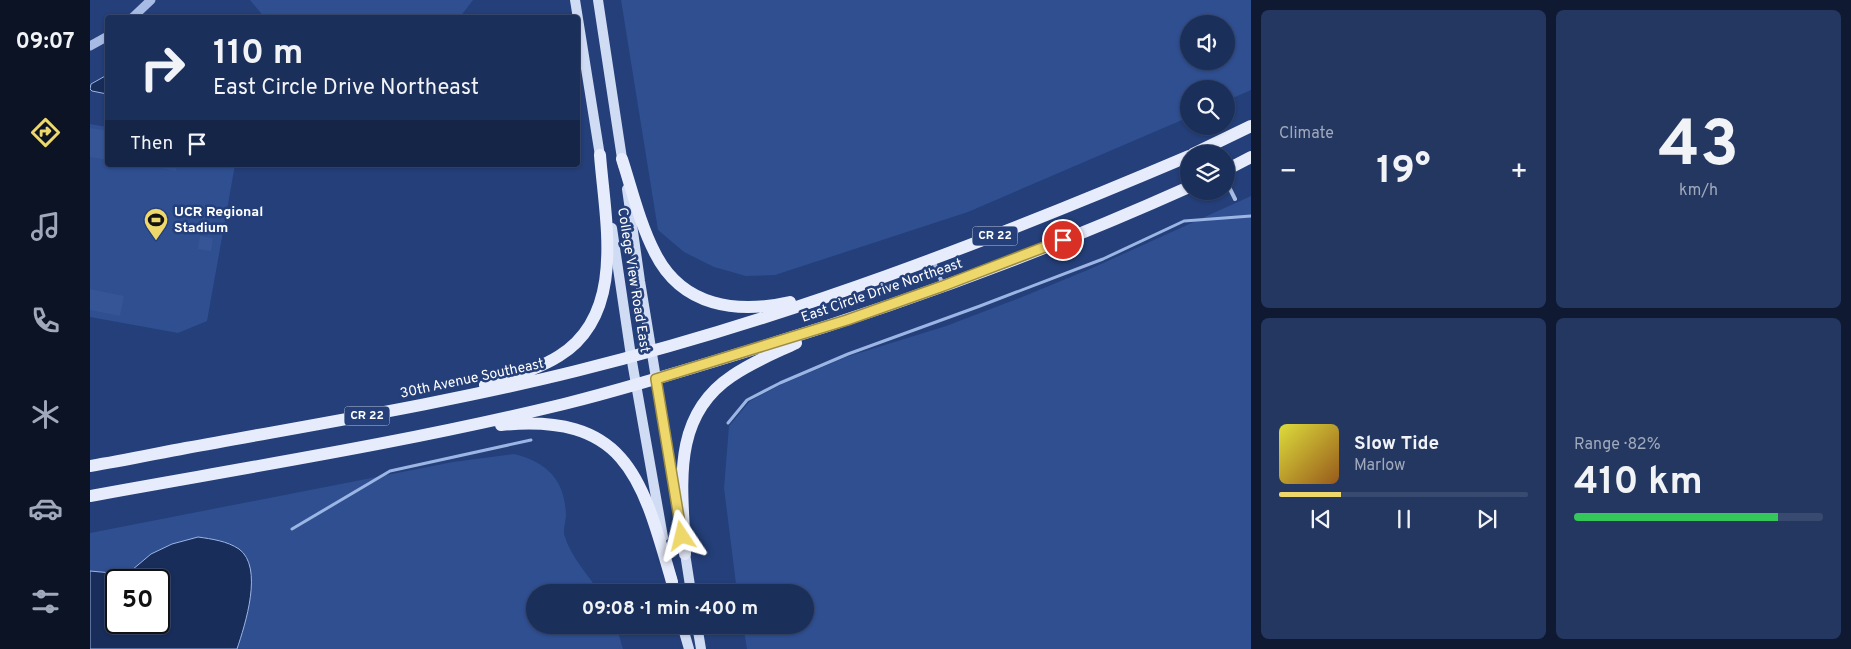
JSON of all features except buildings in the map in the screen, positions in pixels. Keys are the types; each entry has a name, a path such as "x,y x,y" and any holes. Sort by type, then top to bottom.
{"main road":[{"name":"College View Road East","path":"575,0 577,15"},
{"name":"College View Road East","path":"598,0 651,351 690,584"},
{"name":"College View Road East","path":"580,31 631,356 672,584"},
{"path":"1212,145 1251,126"},
{"path":"427,405 541,366 567,351 584,333 598,310 604,290 607,267 600,155"},
{"path":"1235,166 1251,158"},
{"path":"622,159 643,224 661,264 674,279 697,296 721,305 750,308 778,305 856,288"},
{"name":"East Circle Drive Northeast","path":"651,351 703,337 856,288 1012,230 1180,160"},
{"name":"East Circle Drive Northeast","path":"636,385 833,325 943,286 1034,252 1180,191"},
{"path":"685,554 683,455 688,432 701,405 712,392 732,376 833,325"},
{"name":"30th Avenue Southeast","path":"90,466 427,405 515,386 651,351"},
{"name":"CR 22","path":"90,496 427,435 564,404 636,385"},
{"path":"427,435 487,426 549,423 573,428 595,437 608,445 622,459 636,479 657,529 672,584"},
{"path":"685,634 689,649"},
{"path":"698,634 701,649"}],"street":[{"path":"135,15 147,2"},
{"path":"90,46 105,38"}],"lane":[{"path":"933,260 943,286"}],"shaded area":[{"path":"250,0 473,0 462,15 262,15"},
{"path":"621,0 1251,0 1251,90 1235,97 1235,80 1180,80 1180,121 968,212 775,275 746,276 714,267 684,252 658,230"},
{"path":"105,76 105,94 92,91 90,89 91,84"},
{"name":"UCR Regional Stadium","path":"90,124 105,127 105,167 235,167 207,321 178,333 90,317"},
{"path":"1251,196 1251,649 747,649 744,634 814,634 814,584 736,584 724,488 729,426 750,401 778,386 846,357 946,326 1090,269"},
{"path":"514,454 536,462 552,474 558,482 565,503 564,535 576,559 593,584 526,584 526,634 619,634 623,649 90,649 90,533 453,462"},
{"path":"198,537 224,542 239,549 246,557 250,569 251,582 248,612 237,649 90,649 90,571 105,572 105,634 170,634 170,569 133,569 151,554 172,544"}],"waterway":[{"path":"728,423 747,400 780,383 848,354 1103,259 1184,221 1251,216"},
{"path":"292,529 390,471 531,440"}],"place":[{"name":"UCR Regional Stadium","path":"156,241"}],"route":[{"path":"682,536 656,379 815,331 943,286 1063,240"}]}
